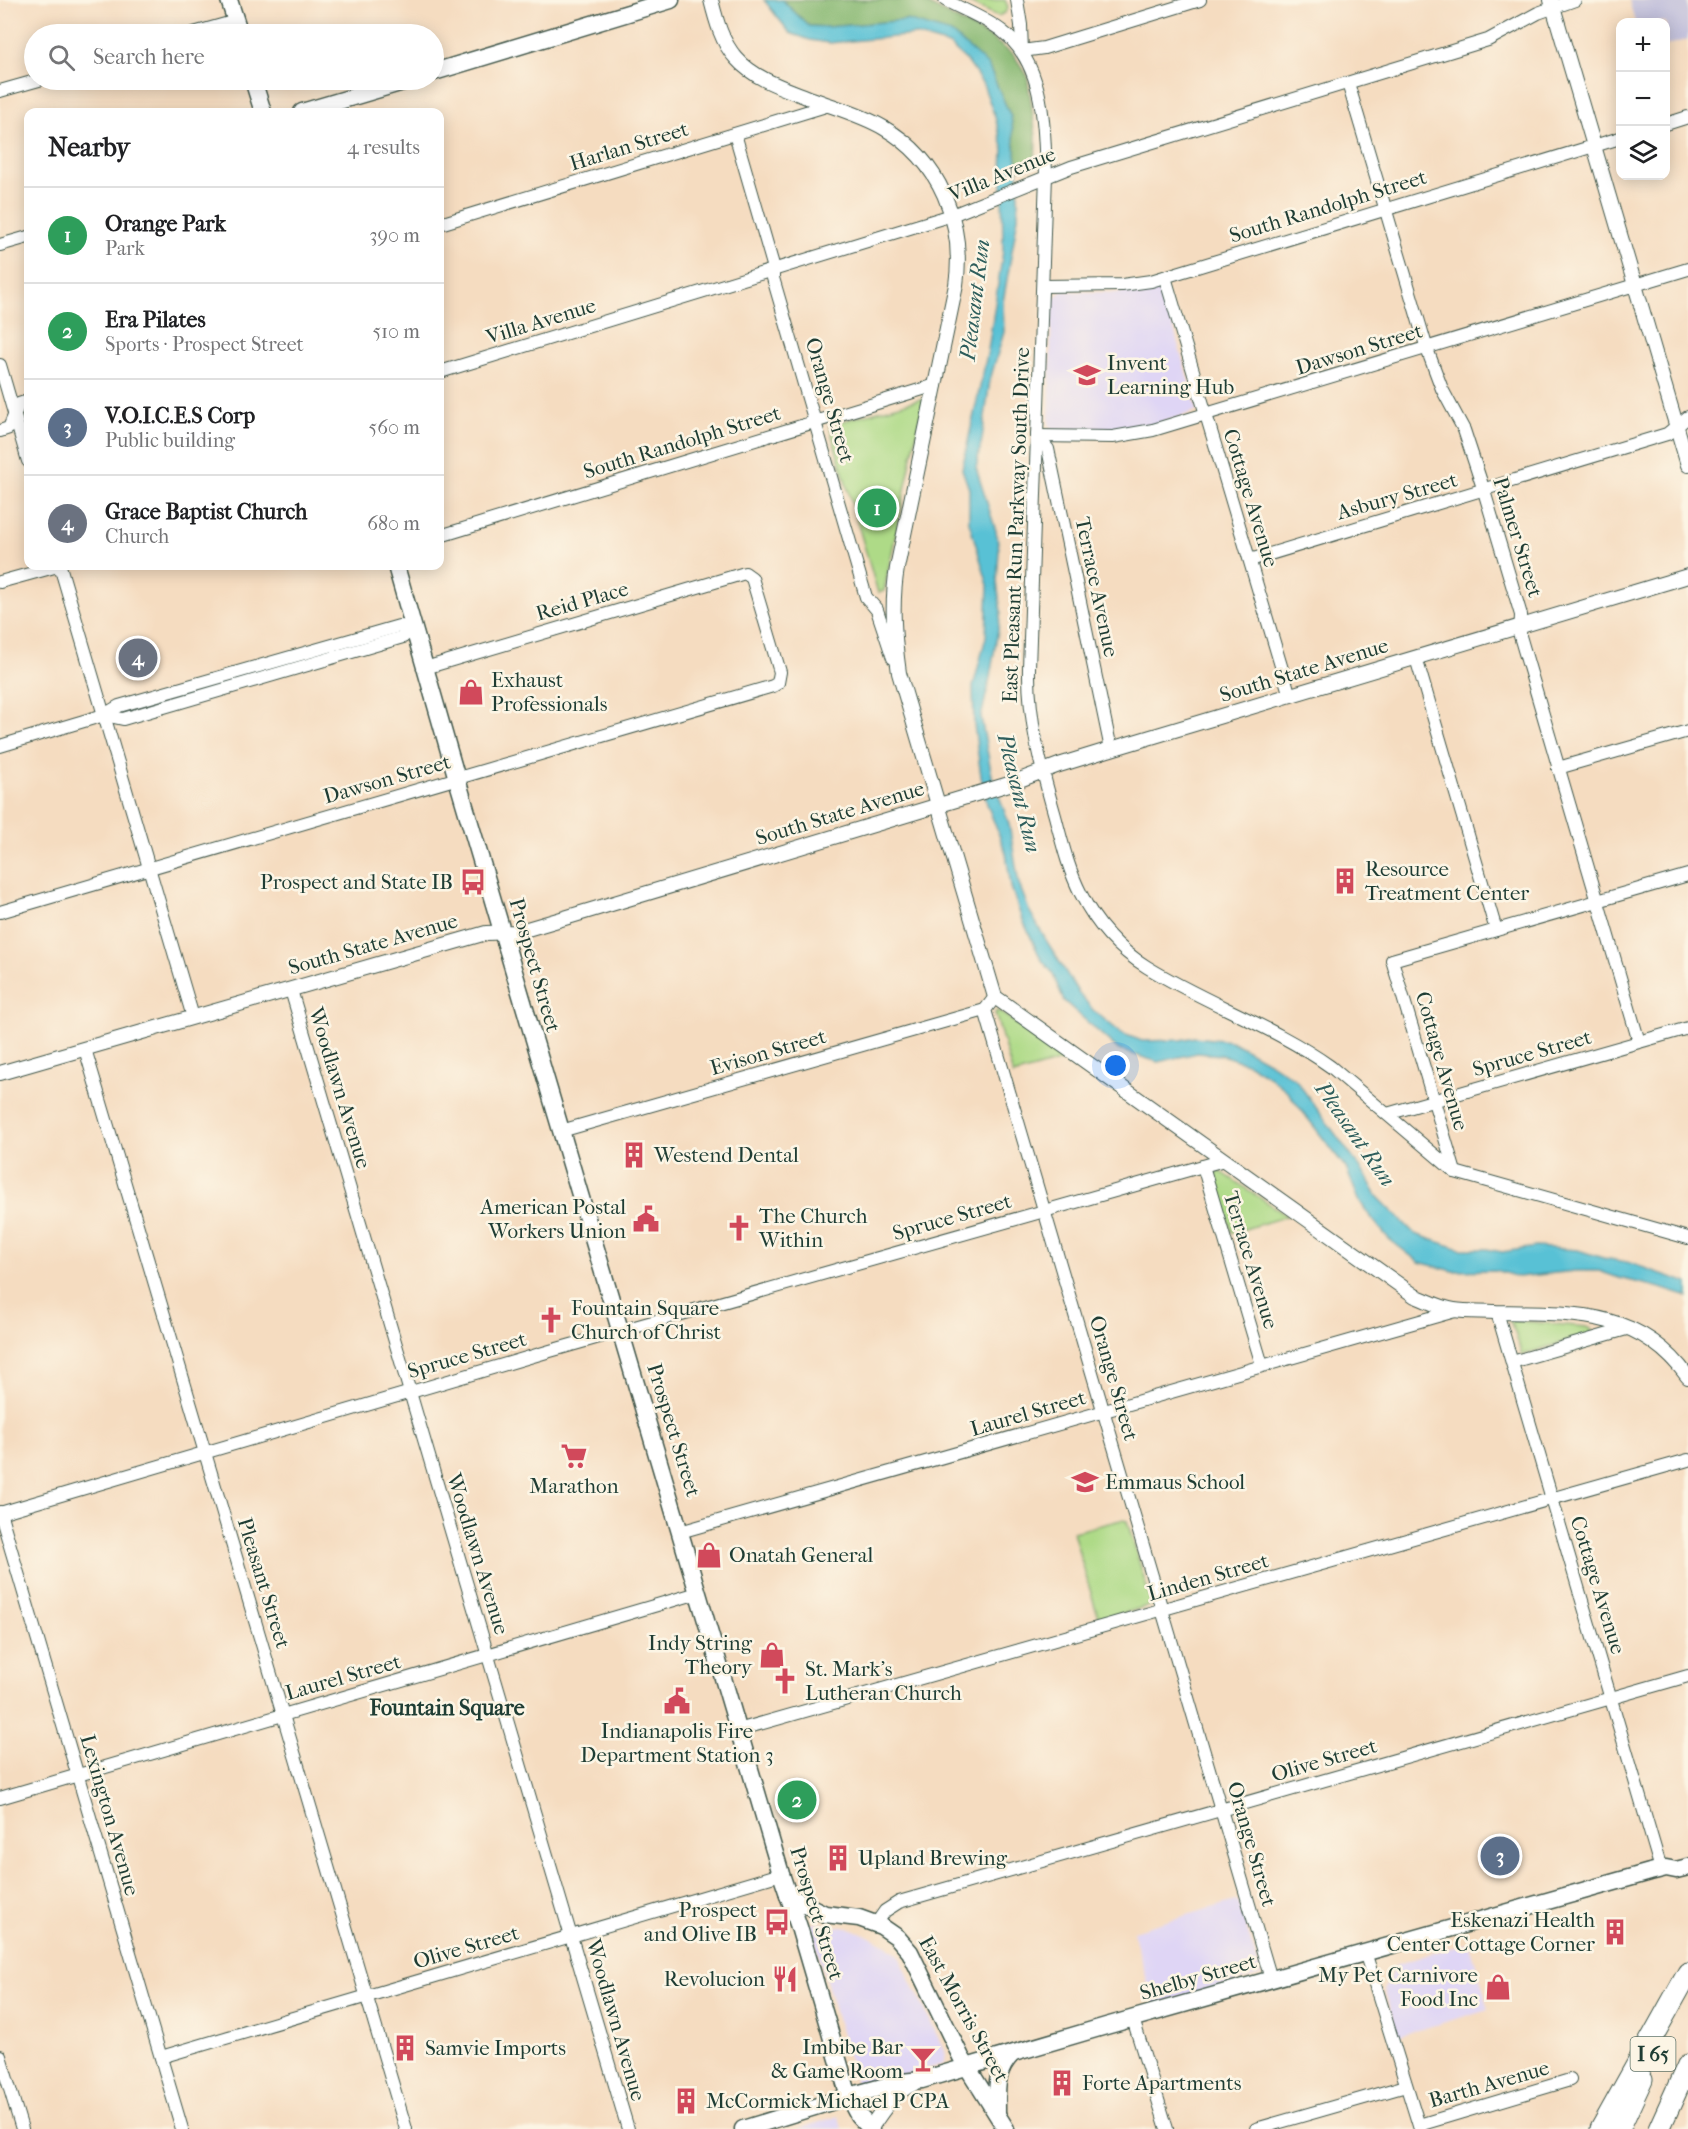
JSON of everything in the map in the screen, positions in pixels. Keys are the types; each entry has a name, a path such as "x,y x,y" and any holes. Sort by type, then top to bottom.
{"highway":[{"path":"1601,2129 1688,1973"},
{"name":"I 65","path":"1620,2129 1688,1980"},
{"name":"I 65","path":"1659,2129 1688,2065"}],"main road":[{"path":"229,0 237,24"},
{"path":"444,69 671,0"},
{"path":"256,90 262,108"},
{"path":"316,108 376,90"},
{"name":"Prospect Street","path":"397,570 502,933 781,1874 849,2096 858,2115 870,2129"},
{"name":"Shelby Street","path":"743,2129 849,2096 901,2082 922,2080 1664,1868 1671,1862 1688,1856"},
{"name":"Shelby Street","path":"1664,1868 1676,1870 1688,1867"},
{"name":"East Morris Street","path":"788,1896 825,1914 859,1918 876,1924 897,1937 910,1952 967,2067 1006,2129"},
{"name":"East Morris Street","path":"997,2113 997,2081 1004,2062 1012,2054"}],"street":[{"path":"711,0 725,42 740,62 764,78 883,128 909,146 934,177 952,215 958,242 958,273 895,582 893,637 899,673 994,997 1403,1288 1429,1302 1455,1311 1584,1315 1612,1321 1630,1328 1659,1346 1688,1377"},
{"name":"East Pleasant Run Parkway South Drive","path":"945,0 1001,30 1022,51 1031,69 1039,97 1044,134 1041,178 1042,286 1029,680 1031,720 1070,868 1080,892 1101,926 1121,947 1148,968 1311,1053 1455,1172 1688,1238"},
{"name":"East Pleasant Run Parkway South Drive","path":"1017,0 1022,25 1022,51"},
{"path":"1022,51 1051,46 1200,0"},
{"name":"Villa Avenue","path":"444,371 952,215 1041,178 1488,39 1538,13 1552,3 1575,0"},
{"path":"1552,3 1635,285 1682,421 1688,465"},
{"name":"Palmer Street","path":"1348,82 1427,349 1442,388 1464,430 1484,491 1521,615 1520,636 1639,1042"},
{"path":"0,91 24,84"},
{"name":"Harlan Street","path":"444,223 829,105"},
{"path":"1670,122 1688,117"},
{"name":"Orange Street","path":"735,134 774,270 774,282 866,597 878,610 899,673"},
{"name":"South Randolph Street","path":"1042,286 1122,285 1165,277 1616,139"},
{"path":"0,245 24,238"},
{"name":"Dawson Street","path":"1037,436 1125,435 1153,430 1688,269"},
{"name":"Cottage Avenue","path":"1165,277 1290,696"},
{"path":"0,365 24,447"},
{"name":"South Randolph Street","path":"444,535 936,385"},
{"path":"0,431 9,428 19,404 24,402"},
{"name":"Asbury Street","path":"1250,560 1667,434 1682,421"},
{"name":"Terrace Avenue","path":"1037,436 1048,449 1111,749"},
{"path":"0,582 44,570"},
{"path":"60,570 193,1017"},
{"name":"Reid Place","path":"425,668 742,574 749,574 758,596 780,676"},
{"name":"South State Avenue","path":"0,1073 486,933 517,932 939,806 1111,749 1688,576"},
{"path":"0,746 104,715 119,706 399,626 414,627"},
{"path":"1416,658 1496,930 1688,875"},
{"name":"Dawson Street","path":"0,912 773,686 778,683 780,676"},
{"path":"1558,768 1688,731"},
{"name":"Cottage Avenue","path":"1455,1172 1392,960 1496,930"},
{"name":"Woodlawn Avenue","path":"291,990 628,2129"},
{"path":"985,1010 994,997"},
{"name":"Orange Street","path":"985,1010 1271,1979"},
{"name":"Evison Street","path":"561,1131 985,1010"},
{"name":"Spruce Street","path":"1387,1114 1688,1028"},
{"name":"Pleasant Street","path":"85,1049 406,2129"},
{"name":"Spruce Street","path":"0,1513 410,1392 1224,1160"},
{"name":"Terrace Avenue","path":"1203,1166 1262,1365"},
{"name":"Laurel Street","path":"680,1532 1455,1311"},
{"name":"Cottage Avenue","path":"1497,1312 1611,1699 1664,1868"},
{"path":"1512,1362 1630,1328"},
{"name":"Linden Street","path":"738,1730 1688,1460"},
{"name":"Lexington Avenue","path":"0,1513 182,2129"},
{"name":"Laurel Street","path":"0,1798 698,1593"},
{"name":"Olive Street","path":"876,1924 885,1911 899,1902 1688,1676"},
{"name":"Olive Street","path":"161,2057 781,1874"},
{"path":"1365,1952 1419,2127"},
{"path":"1133,2019 1167,2129"},
{"path":"0,2056 22,2129"},
{"path":"870,2129 899,2091 922,2080"},
{"name":"Barth Avenue","path":"1419,2127 1570,2080"},
{"name":"Barth Avenue","path":"1256,2129 1407,2086"}],"shaded area":[{"path":"1629,0 1688,0 1688,39 1670,45 1670,18 1634,18"},
{"path":"1161,284 1197,411 1138,430 1054,430 1049,424 1052,300 1062,291 1118,293"},
{"path":"1235,1901 1239,1903 1261,1975 1154,2005 1133,1931"},
{"path":"818,1923 853,1929 887,1945 898,1954 946,2054 943,2064 857,2087 810,1924"},
{"path":"1469,1942 1489,2009 1398,2036 1384,1989 1395,1965"},
{"path":"839,2116 842,2129 797,2129"}],"green space":[{"path":"782,0 920,0 989,37 1013,54 1027,75 1036,137 1035,166 1018,169 1011,117 988,65 907,20 827,27 809,26"},
{"path":"963,0 1005,0 1008,7 1005,13 998,16"},
{"path":"924,398 884,591 878,593 829,425"},
{"path":"997,1011 1065,1060 1013,1075 995,1013"},
{"path":"1220,1171 1287,1216 1232,1233 1214,1175"},
{"path":"1509,1320 1587,1327 1593,1333 1522,1355"},
{"path":"1121,1520 1127,1521 1152,1605 1099,1620 1073,1532"}],"water":[{"name":"Pleasant Run","path":"764,0 782,0 809,26 827,27 907,20 951,33 988,65 1011,117 1018,169 1018,217 1003,302 1004,332 990,380 976,468 996,531 999,549 997,582 1001,612 981,718 992,776 1009,824 1019,884 1029,910 1078,992 1093,1010 1121,1033 1142,1041 1180,1040 1195,1037 1231,1041 1296,1080 1366,1176 1377,1196 1415,1234 1460,1249 1487,1249 1502,1252 1536,1247 1578,1250 1603,1258 1627,1262 1688,1283 1688,1297 1599,1271 1518,1277 1495,1270 1453,1271 1419,1262 1389,1239 1369,1215 1359,1200 1346,1168 1286,1090 1270,1077 1249,1064 1222,1055 1197,1053 1158,1062 1119,1050 1064,1001 1052,972 1041,959 1020,914 1011,887 1006,853 987,804 974,725 973,687 986,637 988,585 969,522 969,489 962,469 988,350 1003,251 1003,147 995,117 983,84 967,61 949,45 915,35 829,43 810,40 790,33"}],"place":[{"name":"Invent Learning Hub","path":"1087,375"},
{"name":"Orange Park","path":"877,508"},
{"name":"Grace Baptist Church","path":"138,658"},
{"name":"Exhaust Professionals","path":"471,692"},
{"name":"Resource Treatment Center","path":"1345,881"},
{"name":"Prospect and State IB","path":"473,882"},
{"name":"Westend Dental","path":"634,1155"},
{"name":"American Postal Workers Union","path":"646,1219"},
{"name":"The Church Within","path":"739,1228"},
{"name":"Fountain Square Church of Christ","path":"551,1320"},
{"name":"Marathon","path":"574,1456"},
{"name":"Emmaus School","path":"1085,1482"},
{"name":"Onatah General","path":"709,1555"},
{"name":"Indy String Theory","path":"772,1655"},
{"name":"St. Mark's Lutheran Church","path":"785,1681"},
{"name":"Indianapolis Fire Department Station 3","path":"677,1701"},
{"name":"Era Pilates","path":"797,1800"},
{"name":"V.O.I.C.E.S Corp","path":"1500,1856"},
{"name":"Upland Brewing","path":"838,1858"},
{"name":"Prospect and Olive IB","path":"777,1922"},
{"name":"Eskenazi Health Center Cottage Corner","path":"1615,1932"},
{"name":"Revolucion","path":"785,1979"},
{"name":"My Pet Carnivore Food Inc","path":"1498,1987"},
{"name":"Samvie Imports","path":"405,2048"},
{"name":"Imbibe Bar & Game Room","path":"923,2059"},
{"name":"Forte Apartments","path":"1062,2083"},
{"name":"McCormick Michael P CPA","path":"686,2101"}],"district":[{"name":"Fountain Square","path":"447,1708"}]}
